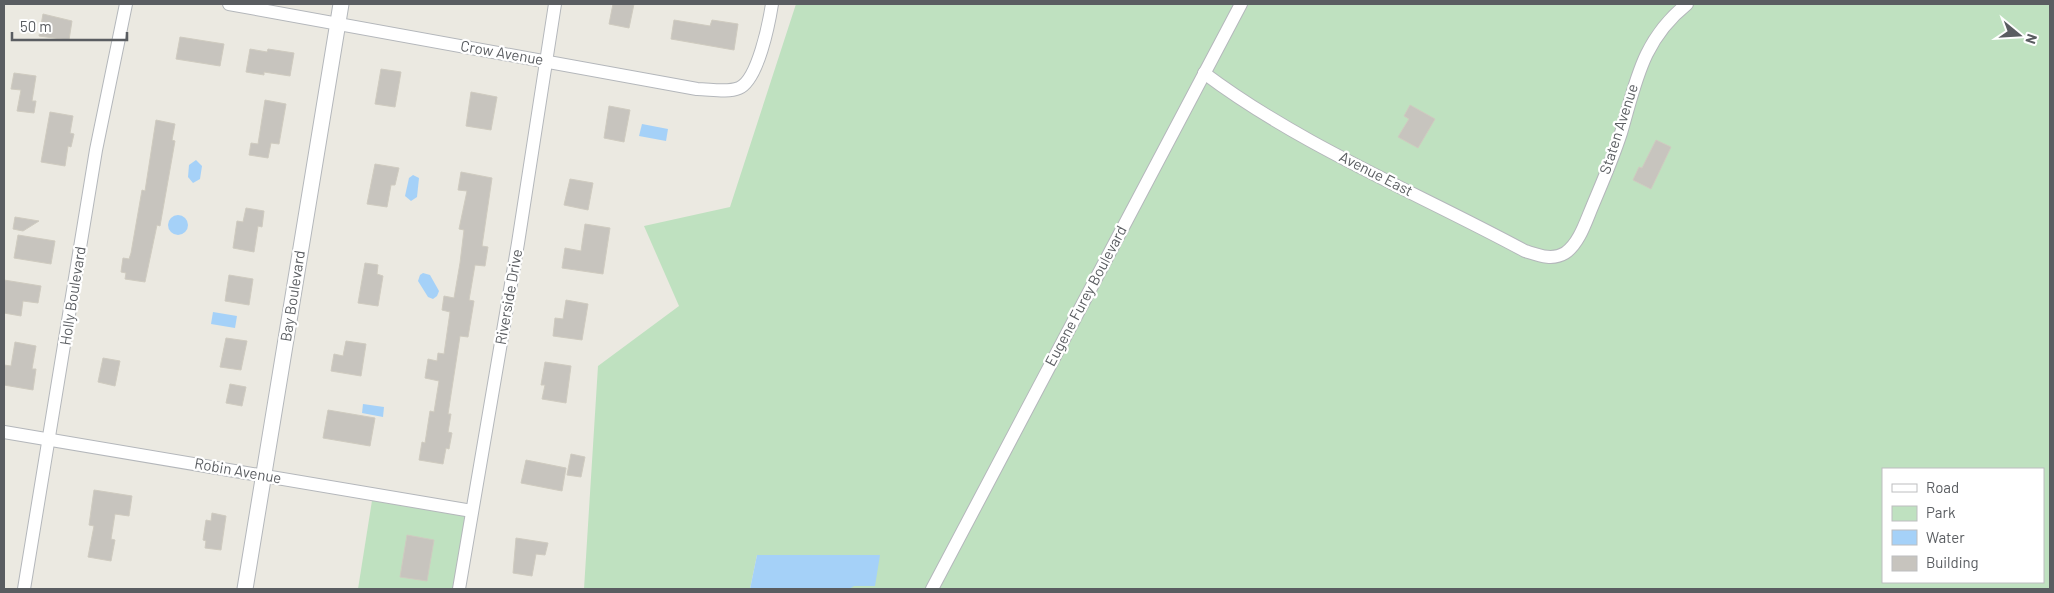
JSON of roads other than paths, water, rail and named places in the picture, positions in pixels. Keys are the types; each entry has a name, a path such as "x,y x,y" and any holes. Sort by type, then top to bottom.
{"street":[{"name":"Holly Boulevard","path":"24,589 96,150 126,4"},
{"name":"Crow Avenue","path":"229,4 697,88 730,90 740,88 747,82 758,58 772,4"},
{"name":"Bay Boulevard","path":"246,589 340,4"},
{"name":"Riverside Drive","path":"459,589 555,4"},
{"name":"Eugene Furey Boulevard","path":"932,589 1241,4"},
{"name":"Staten Avenue","path":"1556,256 1566,252 1584,226 1613,156 1633,86 1642,63 1665,26 1687,4"},
{"name":"Avenue East","path":"1204,73 1258,109 1359,166 1525,251 1546,257 1556,256"},
{"name":"Robin Avenue","path":"4,432 472,511"}],"water":[{"path":"642,124 668,129 666,141 639,136"},
{"path":"196,160 202,166 200,179 193,183 188,177 189,165"},
{"path":"413,175 419,178 417,197 411,201 405,196 409,178"},
{"path":"178,215 185,218 188,225 185,232 178,235 171,232 168,225 171,218"},
{"path":"423,273 430,275 439,291 433,299 428,297 418,281"},
{"path":"213,312 237,316 235,328 211,324"},
{"path":"363,404 384,407 383,417 362,413"},
{"path":"757,555 880,555 875,586 854,586 849,589 750,589"}]}
